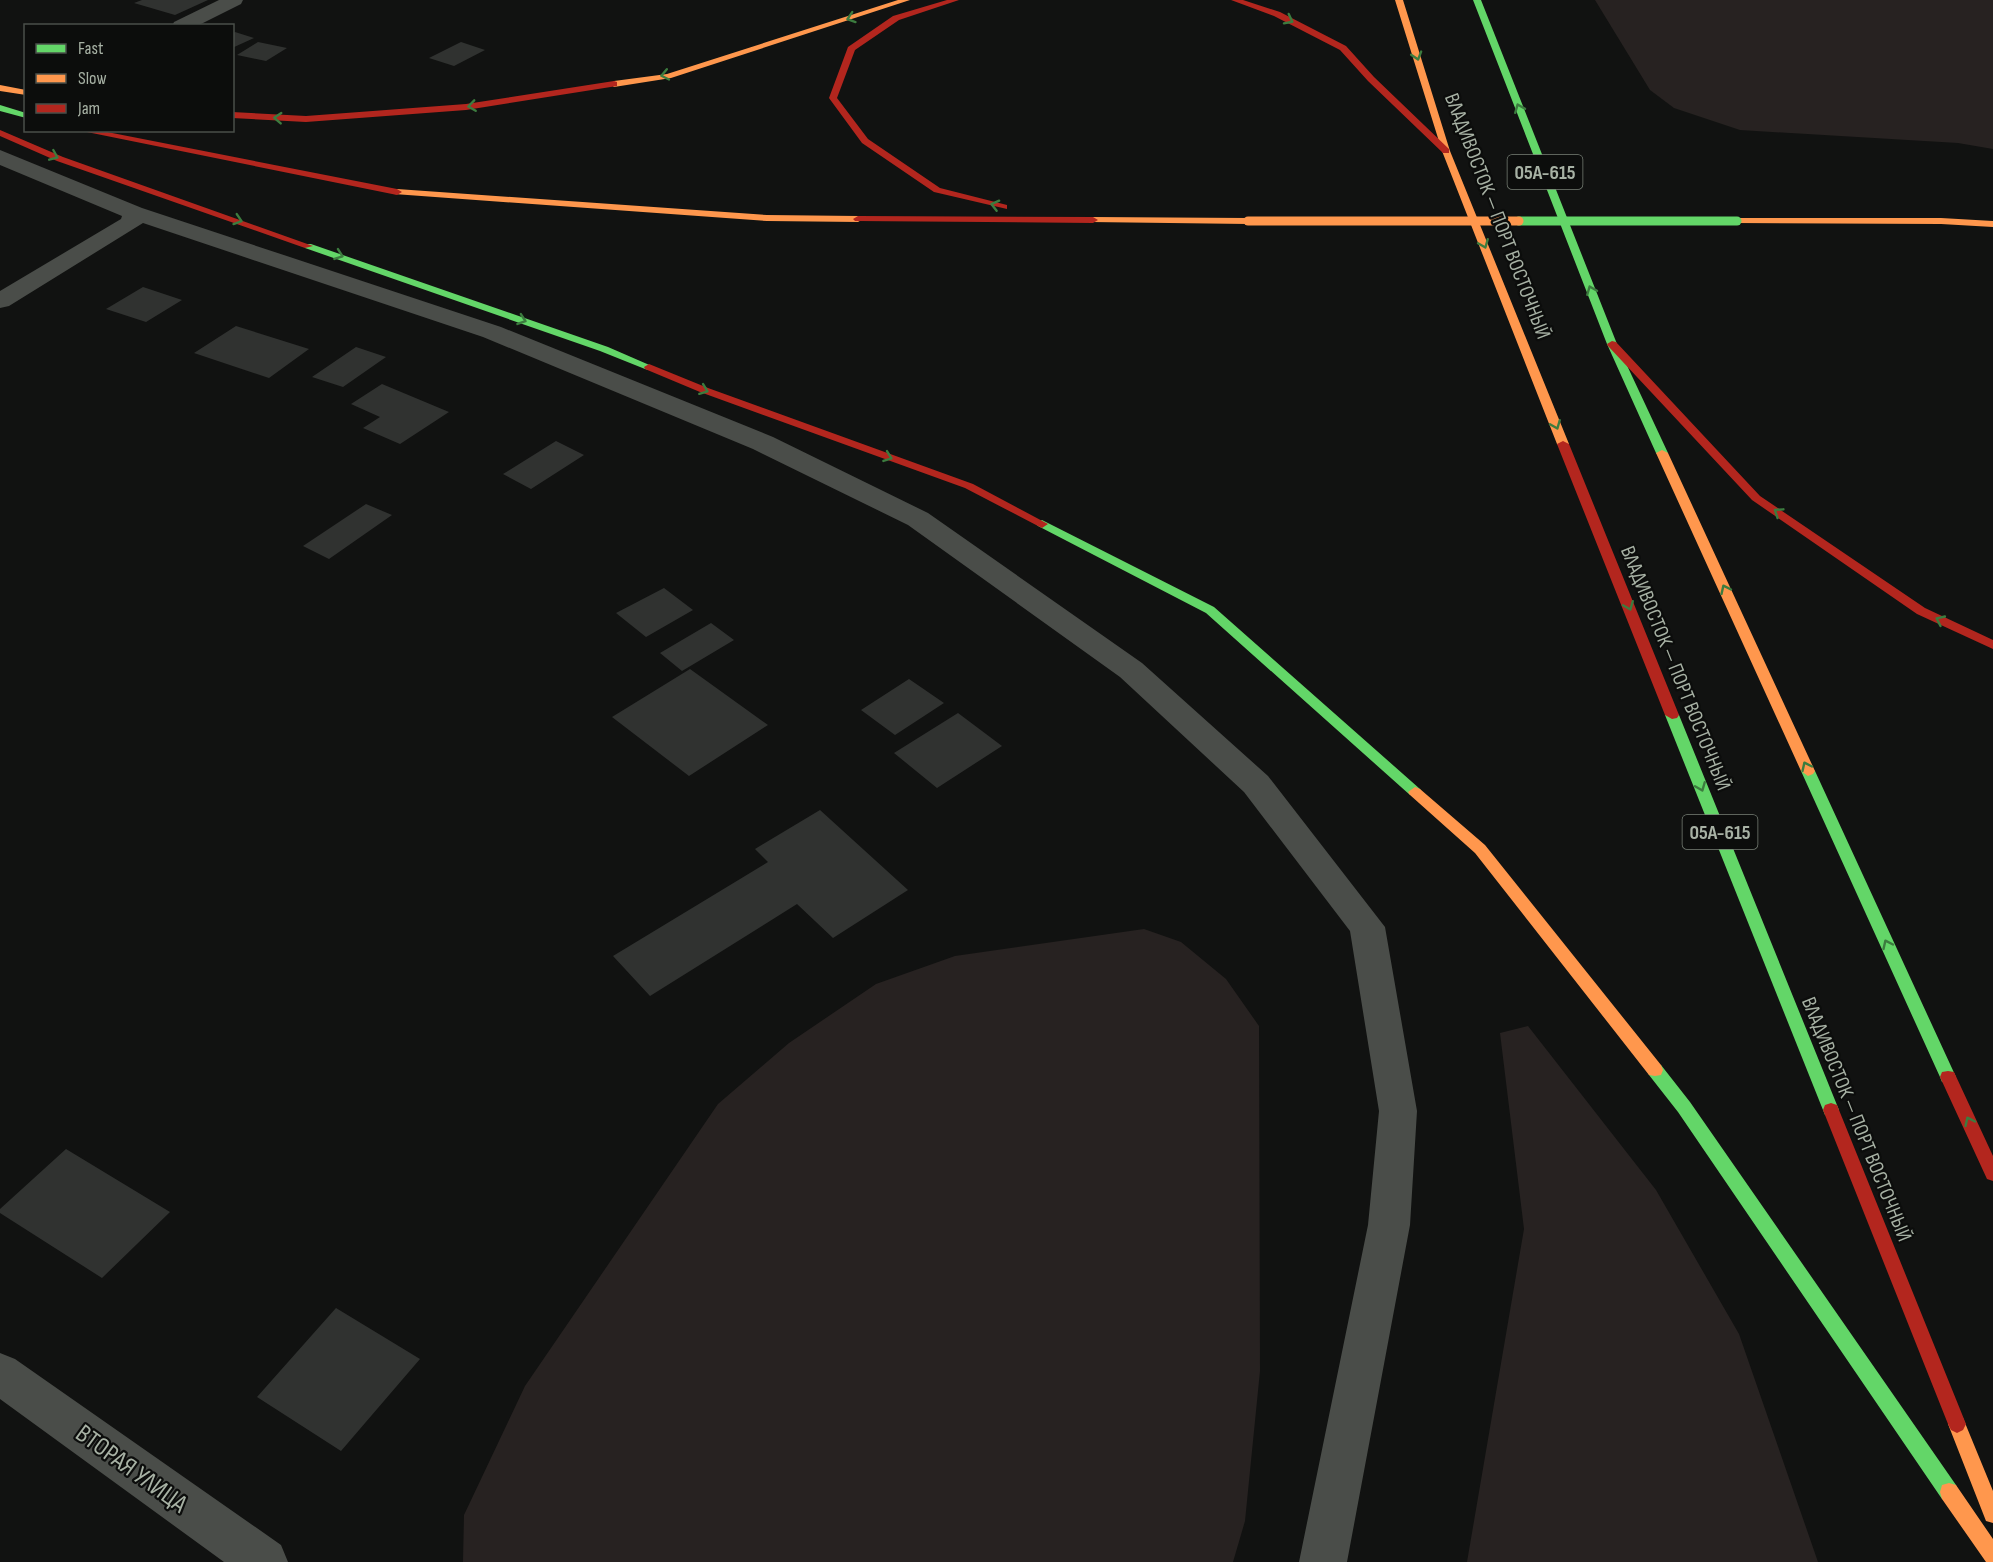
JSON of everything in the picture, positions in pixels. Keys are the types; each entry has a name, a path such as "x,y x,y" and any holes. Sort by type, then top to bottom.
{"main road":[{"path":"234,115 306,119 466,107 668,76 906,0"},
{"path":"955,0 896,18 851,49 833,98 865,141 937,190 1052,220"},
{"path":"1234,0 1277,14 1343,48 1371,79 1446,151"},
{"name":"ВЛАДИВОСТОК — ПОРТ ВОСТОЧНЫЙ","path":"1400,0 1446,151 1993,1514"},
{"name":"05А-615","path":"1477,0 1612,344 1993,1174"},
{"path":"0,88 24,93"},
{"path":"0,108 24,115"},
{"path":"91,132 383,190 767,218 1941,221 1993,224"},
{"path":"0,133 92,170 604,349 704,390 969,486 1210,610 1480,849 1684,1107 1993,1556"},
{"path":"1612,344 1756,498 1921,611 1993,645"}],"street":[{"path":"185,24 234,0"},
{"path":"0,157 134,213 492,332 763,443 918,519 1131,670 1256,784 1366,927 1398,1111 1389,1225 1323,1562"},
{"path":"0,301 132,222 134,213"},
{"name":"ВТОРАЯ УЛИЦА","path":"0,1373 264,1562"}],"shaded area":[{"path":"1595,0 1993,0 1993,149 1958,143 1740,130 1674,108 1650,90"},
{"path":"1144,929 1181,942 1226,979 1259,1026 1260,1371 1245,1521 1233,1562 463,1562 464,1515 525,1386 718,1104 789,1043 876,984 955,956"},
{"path":"1528,1026 1656,1190 1739,1334 1818,1562 1467,1562 1524,1229 1500,1033"}],"building":[{"path":"142,0 208,0 175,15 134,3"},
{"path":"235,32 254,38 234,47"},
{"path":"258,42 287,48 266,61 237,55"},
{"path":"461,42 485,50 454,66 429,58"},
{"path":"143,287 182,300 146,322 106,309"},
{"path":"236,326 309,349 269,378 194,353"},
{"path":"356,347 386,357 343,387 312,377"},
{"path":"382,384 449,412 400,444 363,428 380,417 351,404"},
{"path":"556,441 584,455 531,489 503,474"},
{"path":"366,504 392,515 329,559 303,546"},
{"path":"664,588 693,610 646,637 616,613"},
{"path":"711,623 734,640 682,671 660,653"},
{"path":"690,669 768,725 689,776 612,717"},
{"path":"909,679 944,703 895,735 861,710"},
{"path":"958,713 1002,746 937,788 894,753"},
{"path":"820,810 908,890 833,938 797,904 650,996 613,956 768,862 755,849"},
{"path":"66,1149 170,1212 102,1278 0,1213 0,1209"},
{"path":"336,1308 420,1359 341,1451 257,1397"}],"traffic: fast":[{"path":"1477,0 1612,344 1662,453"},
{"path":"0,108 24,115"},
{"path":"1519,221 1737,221"},
{"path":"308,246 604,349 649,367"},
{"path":"1042,524 1210,610 1415,792"},
{"path":"1672,715 1831,1110"},
{"path":"1808,771 1948,1077"},
{"path":"1655,1070 1684,1107 1949,1492"}],"traffic: slow":[{"path":"614,84 668,76 906,0"},
{"path":"1399,0 1446,151 1563,444"},
{"path":"0,88 24,93"},
{"path":"397,192 767,218 858,219"},
{"path":"1093,220 1248,221"},
{"path":"1248,221 1519,221"},
{"path":"1737,221 1941,221 1993,224"},
{"path":"1662,453 1808,771"},
{"path":"1415,792 1480,849 1655,1070"},
{"path":"1957,1424 1993,1514"},
{"path":"1949,1492 1993,1556"}],"traffic: jam":[{"path":"955,0 896,18 851,49 833,98 865,141 937,190 1004,207"},
{"path":"1235,0 1277,14 1343,48 1371,79 1446,151"},
{"path":"234,115 306,119 466,107 614,84"},
{"path":"91,132 397,192"},
{"path":"0,133 60,159 308,246"},
{"path":"858,219 1093,220"},
{"path":"1612,344 1756,498 1921,611 1993,645"},
{"path":"649,367 704,390 969,486 1042,524"},
{"path":"1563,444 1672,715"},
{"path":"1948,1077 1993,1174"},
{"path":"1831,1110 1957,1424"}]}
